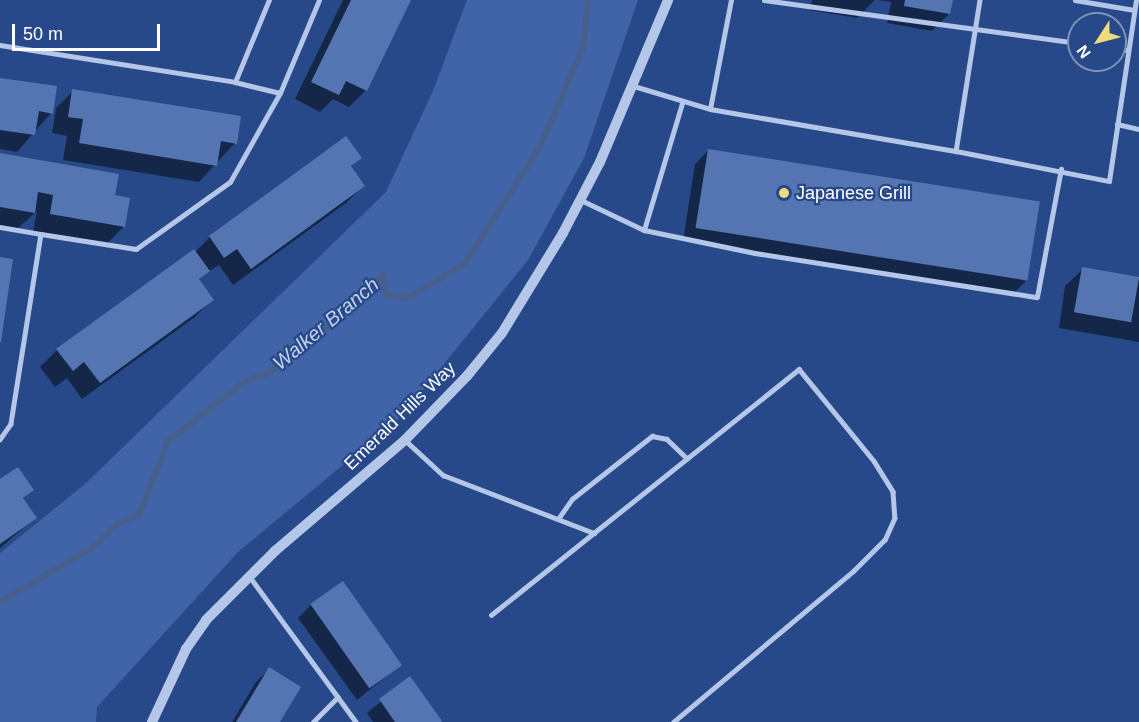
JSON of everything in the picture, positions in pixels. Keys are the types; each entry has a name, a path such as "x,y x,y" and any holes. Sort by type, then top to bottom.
{"street":[{"name":"Emerald Hills Way","path":"152,722 186,649 206,620 248,574 405,440 467,376 502,333 580,200 634,86 668,0"}],"lane":[{"path":"235,82 269,0"},
{"path":"0,227 136,249 230,182 280,93 319,0"},
{"path":"710,109 731,0"},
{"path":"764,0 1067,41"},
{"path":"956,151 980,0"},
{"path":"1075,0 1103,2 1134,10"},
{"path":"1127,50 1136,0"},
{"path":"0,45 235,82 280,93"},
{"path":"634,86 682,103 710,109 1061,169 1109,181 1124,72"},
{"path":"644,230 682,103"},
{"path":"1117,124 1139,129"},
{"path":"580,200 644,230 754,252 1037,297 1061,169"},
{"path":"0,441 11,424 41,234"},
{"path":"491,615 799,369 874,461 893,492 895,518 885,540 854,571 674,722"},
{"path":"558,519 572,499 652,436 667,439 687,458"},
{"path":"405,440 443,475 594,533"},
{"path":"248,574 356,722"},
{"path":"313,722 338,697"}],"shaded area":[{"path":"467,0 638,0 584,158 528,260 402,416 238,552 97,707 96,722 0,722 0,553 85,484 386,192 433,91"}],"building":[{"path":"351,0 411,0 367,91 346,81 339,95 311,82"},
{"path":"905,0 953,0 950,14 904,6"},
{"path":"0,78 57,86 53,114 39,111 35,135 0,130"},
{"path":"72,89 241,116 237,144 221,141 217,166 79,143 83,119 68,117"},
{"path":"346,136 362,158 351,166 365,186 251,269 237,249 224,258 209,236"},
{"path":"708,149 1040,202 1027,281 695,228"},
{"path":"0,153 119,174 115,195 130,198 125,227 50,214 53,195 38,192 35,213 0,207"},
{"path":"194,249 210,271 199,279 214,300 100,383 84,362 73,371 56,349"},
{"path":"0,257 13,259 1,342 0,342"},
{"path":"1082,267 1139,277 1131,322 1074,312"},
{"path":"18,467 34,490 23,498 37,518 0,544 0,479"},
{"path":"343,581 402,665 369,688 310,604"},
{"path":"269,667 301,687 280,722 236,722"},
{"path":"410,676 441,722 395,722 379,699"}],"waterway":[{"name":"Walker Branch","path":"0,602 95,546 117,524 139,515 168,441 246,381 268,373 356,303 383,275 386,295 408,298 464,264 539,149 583,47 588,0"}],"place":[{"name":"Japanese Grill","path":"784,193"}]}
